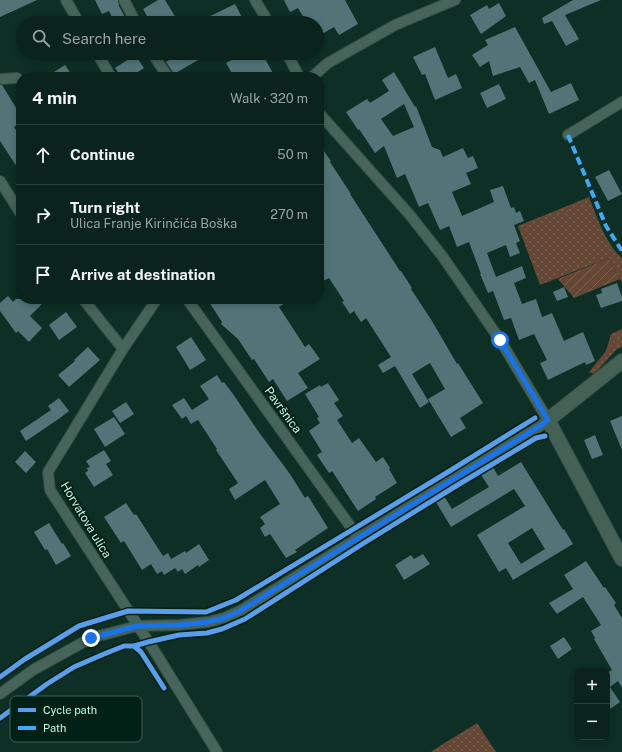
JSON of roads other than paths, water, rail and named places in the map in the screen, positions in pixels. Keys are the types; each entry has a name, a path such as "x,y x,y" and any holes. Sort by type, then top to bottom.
{"main road":[{"path":"622,361 548,420 622,559"}],"street":[{"path":"66,0 75,16"},
{"path":"124,0 132,16"},
{"path":"255,0 265,16"},
{"path":"318,72 328,63 396,25 455,0"},
{"path":"101,60 108,72"},
{"path":"157,60 165,72"},
{"path":"290,60 296,72"},
{"path":"0,79 16,78"},
{"path":"568,135 622,102"},
{"path":"0,694 33,670 91,638 137,626 179,625 208,622 224,618 240,611 548,420 500,340 443,257 404,209 324,119"},
{"path":"0,181 16,206"},
{"path":"88,304 122,349"},
{"name":"Horvatova ulica","path":"154,304 122,349 48,472 50,490 157,655 217,752"},
{"name":"Pavršnica","path":"191,304 358,537"}]}
